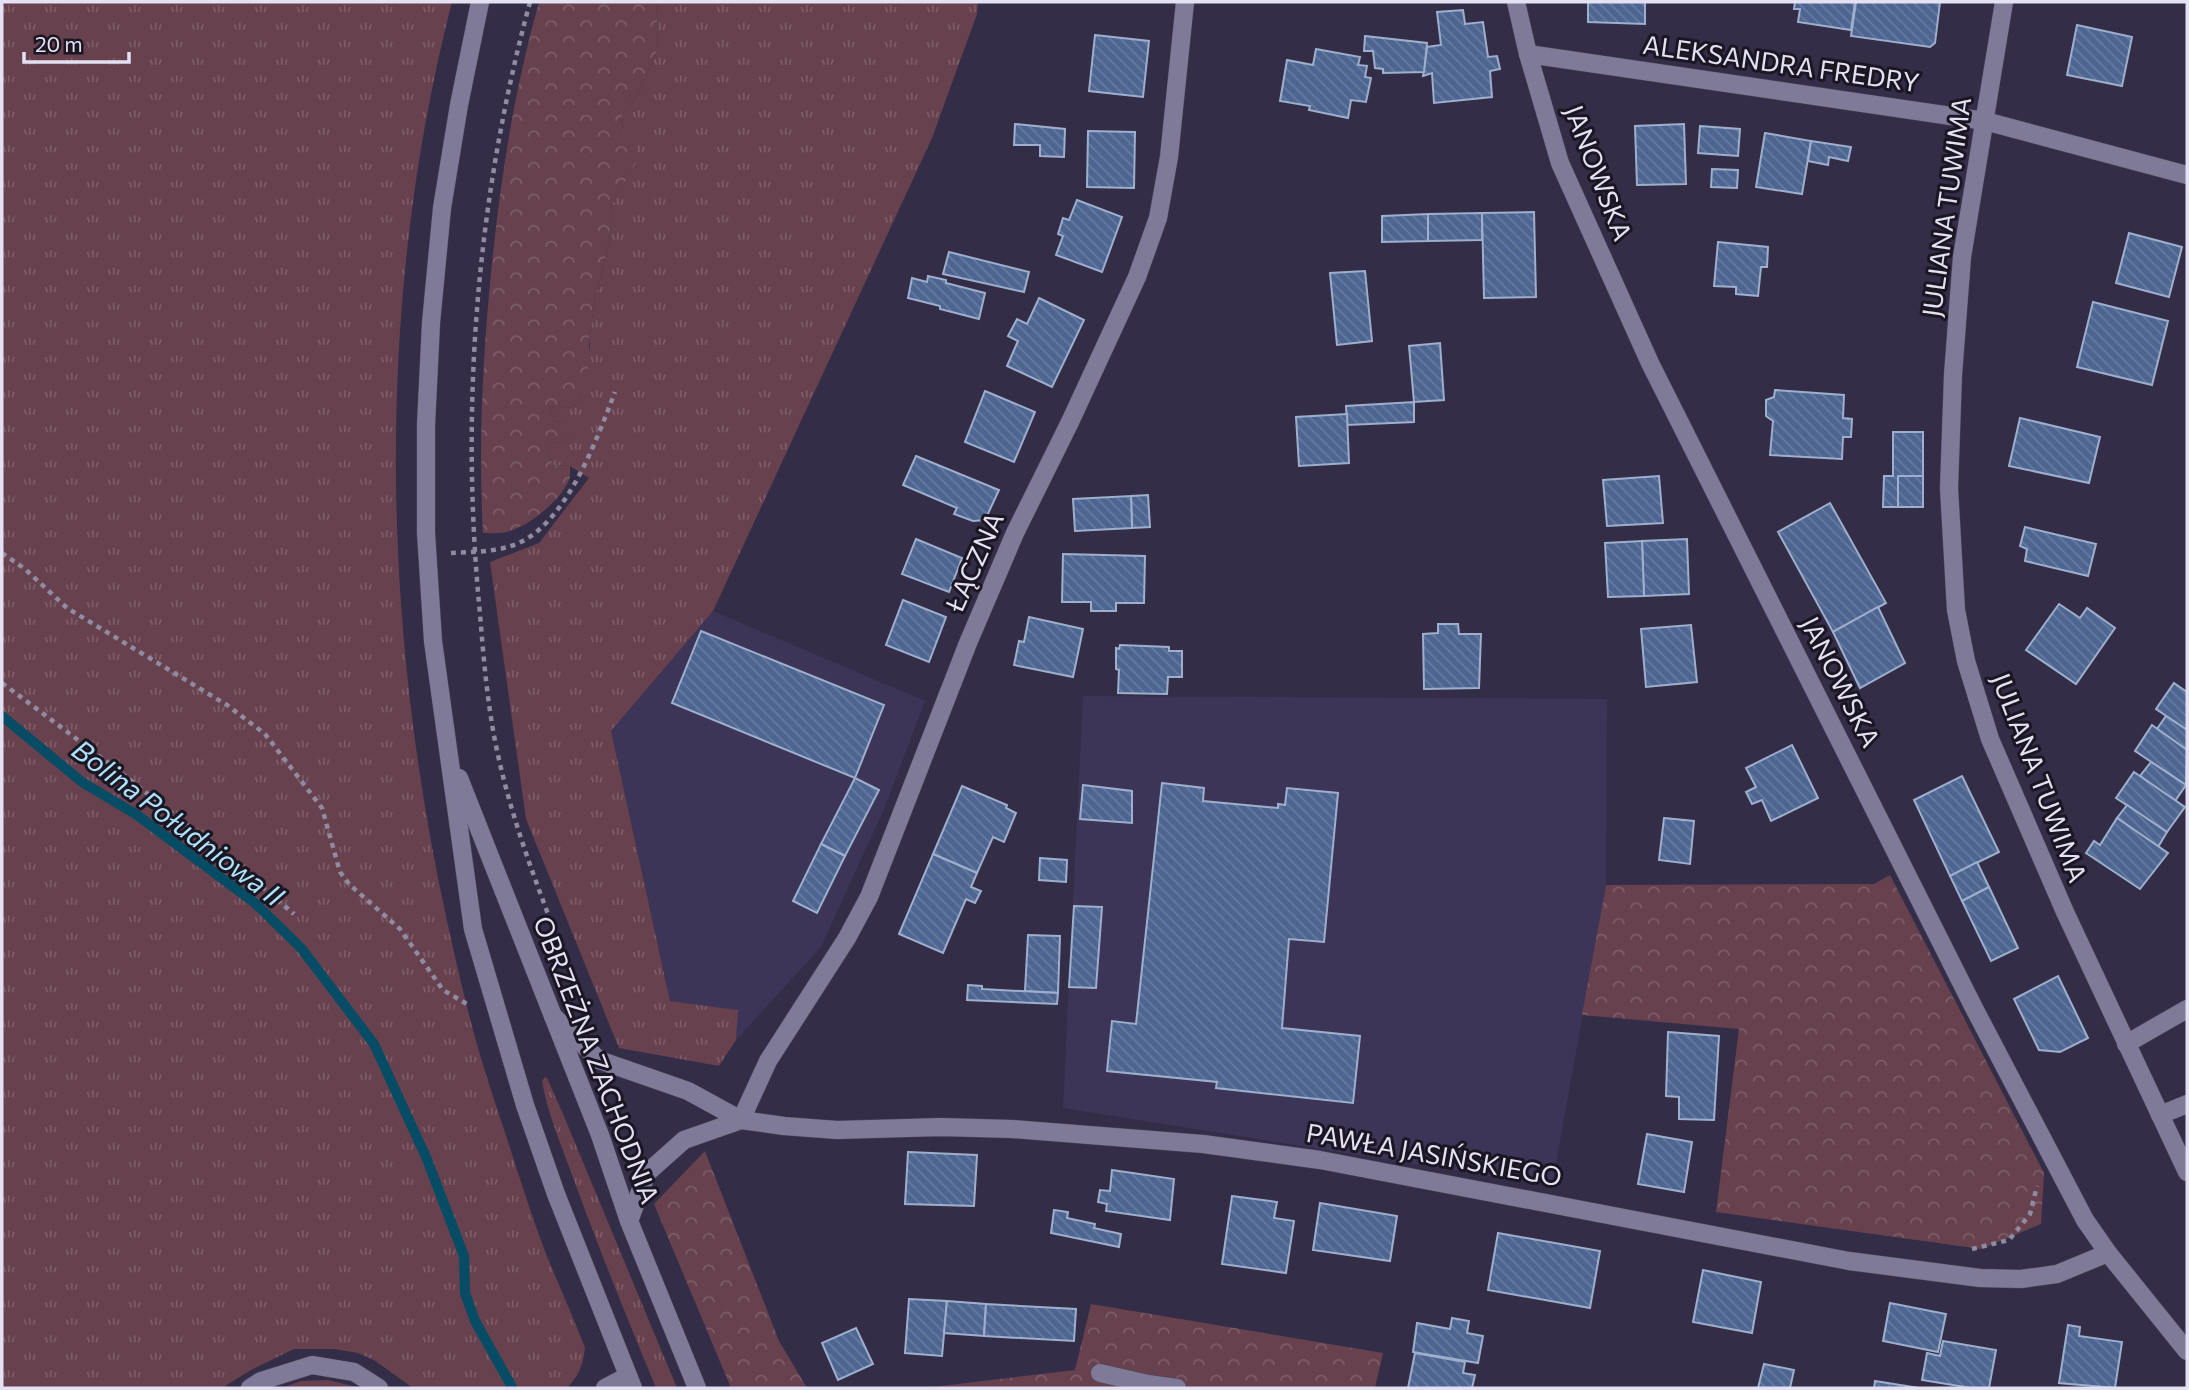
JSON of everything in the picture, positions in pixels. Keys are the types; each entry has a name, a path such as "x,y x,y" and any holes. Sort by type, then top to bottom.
{"street":[{"name":"OBRZEŻNA ZACHODNIA","path":"480,2 442,208 431,323 426,425 428,554 433,641 473,929 525,1105 556,1194 630,1382"},
{"name":"ŁĄCZNA","path":"741,1120 768,1061 847,939 869,897 968,643 1016,533 1137,277 1158,218 1169,157 1185,2"},
{"name":"JANOWSKA","path":"1516,2 1528,54 1560,163 1650,363 1980,1020 2085,1220 2108,1253 2187,1351"},
{"name":"JULIANA TUWIMA","path":"2004,2 1962,257 1953,375 1949,488 1956,610 1966,661 1990,739 2064,912 2187,1172"},
{"name":"ALEKSANDRA FREDRY","path":"1528,54 1985,121 2187,175"},
{"name":"OBRZEŻNA ZACHODNIA","path":"448,749 600,1135 629,1221 697,1388"},
{"path":"2126,1044 2187,1009"},
{"name":"PAWŁA JASIŃSKIEGO","path":"553,1016 599,1060 688,1091 741,1120 837,1130 941,1127 1000,1129 1203,1144 1320,1160 1849,1261 1980,1278 2021,1279 2057,1274 2108,1253"},
{"path":"2160,1115 2187,1104"},
{"name":"PAWŁA JASIŃSKIEGO","path":"629,1221 646,1173 684,1140 741,1120"},
{"path":"250,1388 261,1381 312,1365 354,1372 379,1388"},
{"path":"1100,1373 1177,1388"},
{"path":"605,1388 630,1382"}],"path":[{"path":"530,2 498,140 482,251 470,452 474,552 492,725 515,815 538,887 584,1008"},
{"path":"428,554 474,552 511,546 536,533 565,499 589,457 615,392"},
{"path":"2,553 25,569 67,608 227,705 265,734 322,808 340,872 350,885 400,929 443,990 501,1023"},
{"path":"2,683 206,839 294,914"}],"shaded area":[{"path":"713,611 925,701 884,809 821,947 736,1040 737,1010 670,1001 611,731"},
{"path":"1083,696 1607,699 1606,885 1552,1186 1063,1108"}],"green space":[{"path":"2,2 452,2 427,115 409,229 399,345 396,461 399,577 409,692 425,807 464,995 473,1032 536,1226 585,1348 580,1370 567,1388 413,1388 374,1360 358,1353 334,1349 294,1349 222,1388 2,1388"},
{"path":"539,2 656,2 657,51 637,96 622,115 623,131 637,144 637,161 613,203 609,243 596,294 589,338 589,364 580,401 570,408 550,407 554,421 569,423 571,428 569,439 549,445 548,453 553,465 570,466 570,477 554,502 527,523 507,532 483,533 482,398 492,263 510,131"},
{"path":"656,2 978,2 977,14 932,138 713,611 611,731 670,1001 738,1010 736,1040 719,1066 619,1048 526,819 490,562 539,543 589,478 570,466 553,465 548,453 549,445 569,439 569,423 554,421 550,407 570,408 580,401 596,294 609,243 613,203 637,160 623,131 622,115 637,96 657,51"},
{"path":"1890,875 2044,1173 2041,1224 1981,1249 1716,1212 1739,1029 1582,1015 1606,885 1874,884"},
{"path":"545,1077 563,1114 677,1388 656,1388 556,1132 542,1081"},
{"path":"705,1151 779,1341 807,1388 731,1388 654,1204"},
{"path":"1091,1304 1383,1353 1375,1388 925,1388 1075,1370"},
{"path":"328,1380 360,1388 282,1388 301,1381"}],"building":[{"path":"1588,2 1645,2 1645,24 1588,22"},
{"path":"1795,2 1855,2 1851,30 1798,22 1800,9 1794,9"},
{"path":"1856,2 1940,2 1935,43 1930,47 1851,36"},
{"path":"1463,10 1465,24 1483,22 1488,57 1497,56 1500,69 1490,71 1492,97 1434,103 1432,73 1423,76 1427,47 1441,45 1437,12"},
{"path":"2077,25 2132,37 2122,86 2067,75"},
{"path":"1095,35 1149,41 1143,97 1089,91"},
{"path":"1365,36 1427,43 1424,72 1383,73 1383,69 1375,68 1373,51 1364,51"},
{"path":"1316,49 1360,57 1358,65 1367,66 1365,77 1371,78 1366,102 1351,100 1348,118 1309,110 1310,106 1280,101 1287,60 1313,65"},
{"path":"1015,124 1065,129 1064,157 1040,156 1040,145 1014,145"},
{"path":"1684,124 1686,184 1637,185 1635,126"},
{"path":"1700,126 1740,129 1738,156 1698,153"},
{"path":"1088,131 1135,132 1134,188 1087,187"},
{"path":"1765,133 1811,141 1802,194 1756,187"},
{"path":"1811,141 1851,147 1848,161 1829,157 1828,165 1808,161"},
{"path":"1712,169 1738,170 1737,188 1711,187"},
{"path":"1077,200 1122,217 1102,272 1056,255 1063,236 1058,234 1063,218 1069,220"},
{"path":"1534,212 1536,297 1484,298 1482,213"},
{"path":"1482,213 1482,240 1428,241 1428,214"},
{"path":"1428,214 1428,241 1382,242 1382,216"},
{"path":"2129,233 2182,247 2169,297 2116,283"},
{"path":"1718,242 1768,247 1767,267 1761,267 1758,296 1736,294 1736,287 1714,286"},
{"path":"949,252 1029,272 1024,292 943,274"},
{"path":"1365,271 1372,341 1337,345 1330,273"},
{"path":"928,276 985,293 979,319 908,298 912,278 927,282"},
{"path":"1039,298 1084,320 1052,387 1007,366 1018,341 1008,336 1017,319 1027,324"},
{"path":"2093,302 2168,321 2152,385 2077,367"},
{"path":"1440,343 1444,400 1414,402 1409,346"},
{"path":"1775,390 1844,395 1843,418 1852,419 1851,437 1843,437 1842,459 1770,455 1773,421 1766,416 1766,400 1774,397"},
{"path":"985,391 1035,412 1014,462 965,442"},
{"path":"1414,402 1414,422 1347,425 1346,406"},
{"path":"1347,414 1349,463 1299,466 1296,417"},
{"path":"2020,418 2100,437 2089,483 2009,466"},
{"path":"1893,432 1923,432 1923,476 1898,476 1898,507 1883,507 1884,476 1893,476"},
{"path":"916,456 999,490 985,520 973,521 954,514 957,508 903,485"},
{"path":"1659,476 1663,523 1607,526 1603,480"},
{"path":"1898,476 1923,476 1923,507 1898,507"},
{"path":"1148,495 1150,527 1132,528 1131,496"},
{"path":"1131,496 1132,528 1075,531 1073,499"},
{"path":"1830,503 1886,603 1833,632 1778,532"},
{"path":"2025,527 2096,544 2088,576 2025,561 2027,549 2020,546"},
{"path":"916,539 962,558 949,592 902,574"},
{"path":"1687,539 1689,594 1644,596 1642,541"},
{"path":"1642,541 1644,596 1608,597 1605,543"},
{"path":"1063,554 1145,556 1144,603 1116,603 1116,611 1091,611 1091,602 1062,602"},
{"path":"903,600 946,617 929,662 886,645"},
{"path":"2059,604 2080,618 2087,608 2115,628 2076,684 2026,650"},
{"path":"1878,607 1905,663 1860,688 1833,632"},
{"path":"1029,617 1083,629 1073,677 1014,665 1019,641 1024,642"},
{"path":"1438,624 1458,624 1459,634 1481,634 1479,688 1424,689 1423,634 1438,633"},
{"path":"1691,625 1697,682 1646,687 1641,629"},
{"path":"701,631 884,705 855,778 672,703"},
{"path":"1120,645 1169,647 1169,651 1182,651 1182,677 1168,677 1167,694 1118,693 1116,648 1119,649"},
{"path":"2174,683 2187,692 2187,730 2156,709"},
{"path":"2166,716 2187,730 2187,750 2157,729"},
{"path":"2152,725 2187,750 2186,785 2135,751"},
{"path":"1792,745 1818,798 1771,821 1762,800 1752,804 1746,792 1756,787 1746,768"},
{"path":"2151,762 2186,785 2175,801 2140,776"},
{"path":"2134,772 2185,807 2167,832 2116,798"},
{"path":"1962,776 1999,852 1950,876 1914,800"},
{"path":"855,778 879,790 845,856 821,844"},
{"path":"1162,783 1204,788 1203,801 1278,808 1278,804 1285,805 1287,788 1338,793 1324,942 1289,939 1282,1028 1360,1036 1353,1103 1216,1088 1217,1082 1107,1071 1112,1021 1136,1024"},
{"path":"1083,785 1132,791 1132,823 1080,819"},
{"path":"962,786 1007,805 1006,808 1016,813 1004,842 993,837 977,873 933,854"},
{"path":"2127,805 2167,832 2158,847 2117,818"},
{"path":"1664,818 1694,821 1690,864 1659,860"},
{"path":"2117,818 2168,853 2140,889 2086,853 2094,841 2100,845"},
{"path":"821,844 845,856 817,913 793,901"},
{"path":"933,854 977,873 971,887 981,891 975,903 966,899 943,953 899,934"},
{"path":"1040,858 1067,860 1066,882 1039,880"},
{"path":"1977,862 1989,887 1962,901 1950,876"},
{"path":"1989,887 2018,948 1991,961 1962,901"},
{"path":"1074,906 1102,907 1096,988 1069,987"},
{"path":"1028,935 1060,936 1058,993 1025,991"},
{"path":"2058,976 2088,1038 2060,1052 2039,1050 2014,999"},
{"path":"968,985 982,986 982,989 1058,993 1057,1004 967,1000"},
{"path":"1668,1032 1719,1036 1714,1120 1679,1119 1679,1097 1666,1096"},
{"path":"1647,1134 1692,1142 1684,1192 1638,1184"},
{"path":"908,1152 977,1155 974,1206 905,1204"},
{"path":"1112,1170 1174,1179 1170,1220 1106,1211 1107,1204 1098,1202 1100,1190 1110,1191"},
{"path":"1232,1196 1277,1202 1274,1218 1294,1221 1286,1273 1222,1264"},
{"path":"1320,1203 1397,1216 1390,1261 1313,1250"},
{"path":"1054,1210 1068,1212 1067,1218 1095,1224 1094,1228 1121,1234 1119,1247 1051,1233"},
{"path":"1498,1233 1600,1251 1590,1308 1488,1290"},
{"path":"1703,1270 1761,1282 1752,1333 1693,1322"},
{"path":"909,1299 947,1301 942,1356 905,1353"},
{"path":"947,1301 986,1304 984,1336 944,1333"},
{"path":"1890,1303 1946,1314 1938,1352 1883,1341"},
{"path":"986,1304 1076,1309 1074,1341 984,1336"},
{"path":"1452,1318 1469,1321 1467,1333 1483,1336 1478,1363 1413,1352 1417,1323 1450,1329"},
{"path":"2068,1325 2080,1327 2079,1336 2122,1342 2115,1388 2059,1383"},
{"path":"856,1328 873,1364 838,1380 822,1343"},
{"path":"1943,1341 1996,1350 1989,1388 1971,1388 1922,1380 1927,1353 1940,1356"},
{"path":"1415,1353 1465,1362 1463,1373 1475,1375 1472,1388 1408,1388"},
{"path":"1764,1364 1794,1370 1790,1388 1758,1388"},
{"path":"1875,1381 1919,1388 1874,1388"}],"waterway":[{"name":"Bolina Południowa II","path":"2,716 82,782 137,815 255,903 301,948 374,1044 426,1157 464,1256 465,1293 475,1321 512,1387"}]}
